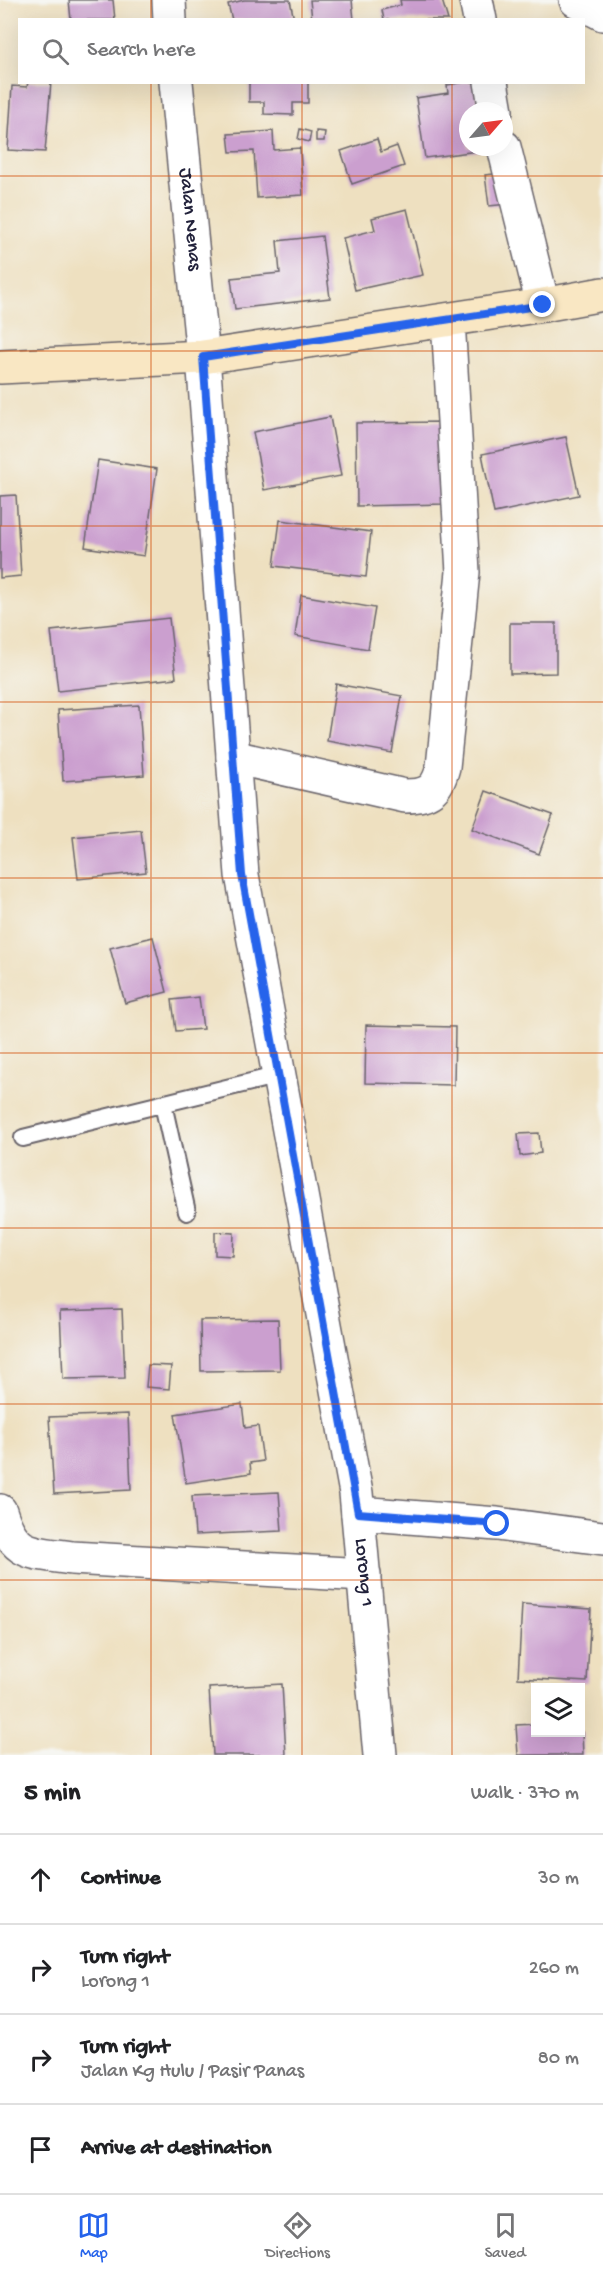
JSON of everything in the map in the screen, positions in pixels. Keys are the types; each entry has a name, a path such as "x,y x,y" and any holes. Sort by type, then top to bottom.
{"main road":[{"path":"0,367 203,357 603,294"}],"street":[{"path":"169,0 170,18"},
{"path":"476,0 480,18"},
{"path":"576,0 603,14"},
{"name":"Jalan Nenas","path":"176,84 203,357"},
{"path":"491,84 494,102"},
{"path":"506,156 543,305"},
{"path":"233,757 405,796 420,796 432,790 440,781 463,572 448,320"},
{"name":"Lorong 1","path":"203,357 242,875 358,1513 380,1755"},
{"path":"0,1511 11,1538 20,1547 33,1553 72,1558 364,1575"},
{"path":"358,1513 497,1524 603,1538"}],"lane":[{"path":"22,1138 279,1075"},
{"path":"163,1104 187,1212"}],"building":[{"path":"69,0 113,0 115,18 71,18"},
{"path":"244,0 290,0 294,18 232,18 228,4"},
{"path":"310,0 352,0 354,18 312,18"},
{"path":"400,0 442,0 447,18 384,18 382,10 401,5"},
{"path":"28,84 51,84 45,152 8,150 12,86 27,87"},
{"path":"249,84 308,84 308,103 293,103 293,115 264,114 264,102 249,102"},
{"path":"475,84 478,102 459,102 459,153 425,158 416,98 448,93 447,85"},
{"path":"300,129 311,132 309,142 298,139"},
{"path":"273,131 274,150 300,148 303,195 257,198 254,151 230,152 228,134"},
{"path":"316,131 325,132 324,141 316,141"},
{"path":"377,139 381,152 397,146 404,166 352,184 341,151"},
{"path":"503,173 508,204 489,206 485,175"},
{"path":"407,209 423,275 355,290 343,238 375,230 372,218"},
{"path":"322,236 330,298 235,309 231,278 280,273 277,241"},
{"path":"330,417 341,476 264,490 253,432"},
{"path":"444,422 445,504 357,506 356,423"},
{"path":"566,437 579,495 494,513 482,454"},
{"path":"98,460 157,469 144,556 85,547"},
{"path":"16,495 21,576 0,578 0,496"},
{"path":"280,520 371,532 366,577 274,566"},
{"path":"301,595 375,608 368,649 295,636"},
{"path":"169,618 176,678 58,691 51,631"},
{"path":"510,623 556,623 556,673 510,674"},
{"path":"336,684 402,696 392,753 327,741"},
{"path":"139,705 144,775 63,781 58,710"},
{"path":"486,791 553,815 539,854 472,829"},
{"path":"141,830 146,872 78,879 73,837"},
{"path":"153,937 167,992 125,1003 110,948"},
{"path":"199,997 203,1029 176,1031 172,1000"},
{"path":"366,1025 455,1027 454,1085 365,1083"},
{"path":"539,1133 541,1153 520,1156 518,1134"},
{"path":"215,1232 234,1233 233,1256 215,1255"},
{"path":"122,1309 125,1378 63,1379 60,1311"},
{"path":"278,1319 280,1370 201,1371 200,1320"},
{"path":"148,1365 171,1366 169,1389 146,1387"},
{"path":"242,1404 245,1428 258,1426 263,1461 250,1463 251,1473 186,1483 175,1414"},
{"path":"128,1414 131,1490 54,1494 49,1417"},
{"path":"279,1492 282,1531 195,1535 192,1496"},
{"path":"522,1604 591,1609 587,1682 518,1678"},
{"path":"282,1684 286,1755 213,1755 209,1688"},
{"path":"531,1724 531,1737 582,1737 583,1755 518,1755 516,1725"}],"route":[{"path":"497,1524 358,1513 242,875 203,357 543,305"}]}
